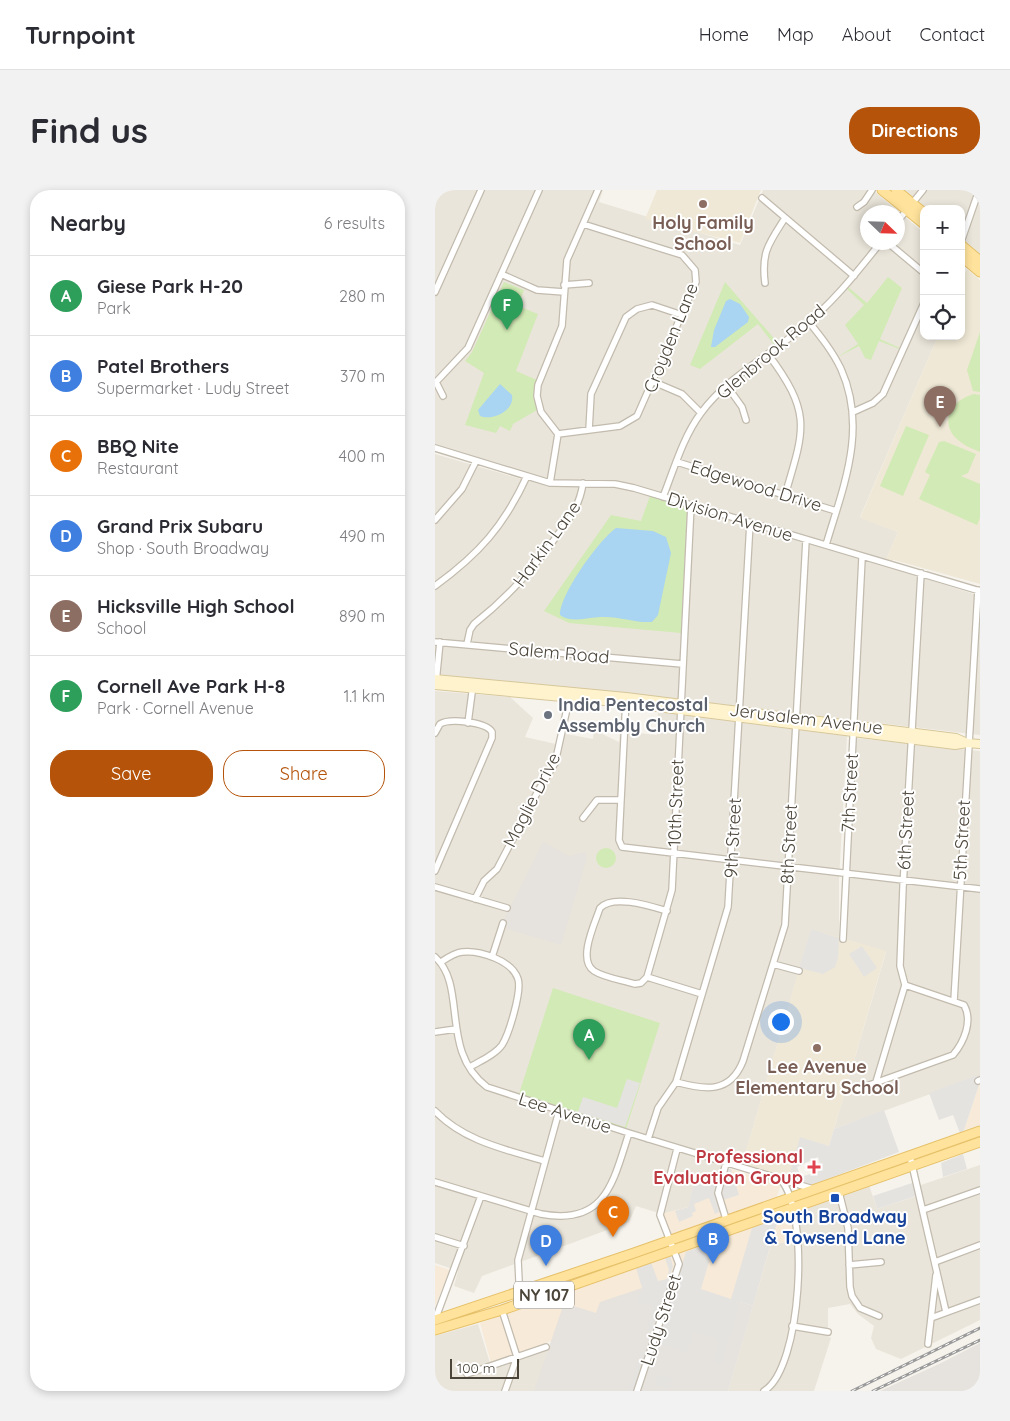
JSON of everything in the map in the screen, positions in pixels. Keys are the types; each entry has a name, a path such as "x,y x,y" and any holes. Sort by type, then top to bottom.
{"main road":[{"path":"882,190 920,212"},
{"path":"896,190 920,219"},
{"path":"965,248 980,261"},
{"path":"965,259 980,272"},
{"name":"Jerusalem Avenue","path":"436,682 626,700 912,736 956,738 967,743 980,744"},
{"name":"NY 107","path":"435,1330 502,1310 653,1257 672,1245 726,1219 815,1190 980,1131"},
{"name":"NY 107","path":"435,1320 793,1208 980,1142"}],"street":[{"path":"435,292 481,190"},
{"path":"443,396 435,382 468,348 539,190"},
{"path":"550,483 558,434 541,412 537,396 538,385 562,326 567,260 598,190"},
{"path":"857,207 864,202 872,190"},
{"path":"905,213 923,190"},
{"path":"965,232 979,190"},
{"path":"762,198 854,276"},
{"path":"765,283 763,265 765,254 785,218"},
{"name":"Croyden Lane","path":"558,434 620,426 632,421 640,412 654,382 696,282 695,270 688,260 677,253 583,224"},
{"name":"Glenbrook Road","path":"663,497 677,462 701,413 727,386 809,322 854,276 875,250"},
{"path":"897,250 920,270"},
{"path":"501,274 537,290 564,292"},
{"path":"564,285 589,283"},
{"path":"589,430 591,394 626,317 637,309 652,305 683,315"},
{"path":"853,412 873,403 883,394 920,312"},
{"path":"809,322 832,352 841,368 850,393 853,412 852,454 826,545"},
{"path":"768,354 792,389 801,415 800,447 785,495"},
{"path":"654,382 682,394 701,413"},
{"path":"727,386 742,407 746,420"},
{"name":"Division Avenue","path":"435,448 550,483 615,484 979,591"},
{"path":"435,520 462,489 476,461"},
{"name":"Edgewood Drive","path":"677,462 836,511"},
{"path":"435,586 487,543 504,520 527,476"},
{"name":"Harkin Lane","path":"467,644 468,635 474,624 513,591 536,566 578,507 583,483"},
{"name":"10th Street","path":"647,977 672,890 691,505"},
{"name":"9th Street","path":"648,1139 658,1108 676,1082 728,907 751,523"},
{"name":"8th Street","path":"676,1082 704,1089 715,1088 727,1083 737,1074 743,1061 785,925 806,540"},
{"name":"7th Street","path":"843,939 862,558"},
{"name":"6th Street","path":"876,1082 905,985 900,966 903,880 921,573"},
{"name":"5th Street","path":"954,1001 967,743 979,591"},
{"path":"436,682 437,642"},
{"name":"Salem Road","path":"437,642 682,664"},
{"path":"468,723 473,686"},
{"name":"Maglie Drive","path":"475,899 484,881 497,869 537,791 555,763 571,695"},
{"path":"626,700 620,800 619,840 622,847 980,889"},
{"path":"435,733 444,721 480,724 490,728 493,738 435,871"},
{"path":"583,818 597,800 620,800"},
{"path":"435,886 507,908"},
{"path":"667,911 650,906 615,901 603,904 585,955 587,964 596,972 635,984 641,983 647,977 702,994"},
{"path":"492,958 503,923"},
{"path":"435,957 441,962 461,952 492,958 513,970 519,980 519,992 501,1045 470,1067"},
{"name":"Lee Avenue","path":"441,962 452,996 459,1048 480,1082 495,1091 677,1149 815,1190"},
{"path":"773,964 799,971"},
{"path":"848,1087 861,1088 953,1055 961,1046 969,1021 969,1014 964,1005 905,985"},
{"path":"435,1032 456,1030"},
{"path":"435,1111 451,1126 465,1135 544,1161"},
{"path":"523,1292 519,1281 517,1265 559,1111"},
{"path":"435,1182 531,1211 549,1215 565,1215 587,1209 600,1201 611,1187 629,1133"},
{"name":"Ludy Street","path":"637,1391 679,1264 660,1215 677,1149"},
{"path":"910,1156 946,1312"},
{"path":"726,1163 718,1193 726,1219"},
{"path":"764,1391 773,1384 781,1369 792,1326 799,1266 797,1224 793,1208 781,1180"},
{"path":"923,1210 980,1190"},
{"path":"839,1192 848,1228 852,1296 860,1308 879,1316"},
{"path":"435,1320 481,1196"},
{"path":"435,1237 464,1246"},
{"path":"935,1262 980,1245"},
{"path":"849,1265 881,1262"},
{"path":"928,1344 937,1271"},
{"path":"931,1317 980,1300"},
{"path":"502,1310 517,1357 505,1391"},
{"path":"792,1326 828,1332"},
{"path":"467,1374 546,1347"}],"shaded area":[{"path":"435,190 603,190 599,202 740,245 763,190 873,190 891,205 860,205 860,250 905,250 905,217 920,230 920,340 936,340 860,517 898,532 885,562 840,551 980,596 980,735 679,699 435,675 435,454 521,479 435,448"},
{"name":"Holy Family School","path":"657,190 761,190 740,243 645,219"},
{"path":"903,190 980,190 980,256 965,243 965,205 920,205"},
{"path":"967,269 980,280 980,584 894,560 885,562 898,532 860,518 936,340 965,340 965,274"},
{"path":"435,691 510,697 533,718 525,737 556,744 566,734 593,739 594,730 619,742 620,731 657,735 658,712 847,736 839,880 839,938 811,930 742,1165 729,1161 722,1185 688,1207 662,1214 636,1206 629,1222 482,1276 474,1293 454,1286 458,1271 435,1263"},
{"path":"856,738 980,751 980,1076 834,1129 886,952 845,939"},
{"path":"543,842 570,856 585,852 587,858 561,945 500,927"},
{"name":"Lee Avenue Elementary School","path":"811,929 886,951 829,1146 800,1138 788,1179 742,1165"},
{"path":"811,929 839,938 838,958 835,967 823,974 799,968"},
{"path":"862,946 877,968 864,977 849,954"},
{"path":"978,1075 980,1082 964,1130 960,1133 953,1115 939,1120 929,1093"},
{"path":"627,1079 640,1083 625,1127 578,1112 583,1097 617,1108"},
{"path":"980,1082 980,1125 964,1130"},
{"path":"884,1110 899,1152 809,1186 788,1179 800,1137 829,1146 834,1129","holes":["818,1157 822,1170 801,1177 797,1167"]},
{"path":"963,1154 967,1169 943,1177 941,1163"},
{"path":"980,1165 980,1320 901,1359 876,1349 871,1338 874,1326 858,1314 850,1304 828,1308 828,1336 831,1338 814,1391 728,1391 771,1244 800,1240 799,1211 869,1185 877,1209 920,1195 918,1186"},
{"path":"727,1168 781,1184 776,1200 670,1236 662,1214 688,1207 695,1178 722,1185"},
{"path":"727,1168 731,1169 739,1195 723,1200 720,1190"},
{"path":"695,1178 718,1184 721,1211 715,1214 709,1198 694,1204 696,1211 692,1213 693,1216 679,1222 675,1211 688,1207"},
{"path":"912,1183 916,1196 877,1209 873,1196"},
{"path":"799,1211 800,1241 771,1244 753,1306 669,1280 664,1295 596,1313 551,1341 491,1363 480,1323"},
{"path":"778,1219 753,1306 740,1302 722,1364 713,1362 719,1341 694,1332 687,1353 657,1343 686,1252 715,1241 701,1289 731,1299 752,1228"},
{"path":"670,1256 673,1266 652,1331 646,1329 653,1307 637,1302 642,1288 636,1268 651,1262 658,1281 667,1279 669,1270 665,1258"},
{"path":"435,1265 450,1270 435,1306"},
{"path":"668,1280 753,1306 728,1391 534,1391 564,1303 596,1313 600,1302 642,1288 663,1294"},
{"path":"478,1324 490,1363 550,1345 535,1391 435,1391 435,1336"},
{"path":"980,1343 980,1391 880,1391 939,1364"},
{"path":"641,1352 645,1353 633,1391 629,1391"},
{"path":"658,1374 673,1378 669,1389 654,1384"}],"green space":[{"path":"888,277 902,288 880,339 902,350 879,341 871,360 865,358 859,346 836,358 858,344 845,325 864,305 846,288 848,287 867,303"},
{"path":"504,282 524,290 518,306 538,314 516,371 537,380 533,396 537,410 513,424 510,431 500,426 496,433 465,425 484,373 465,361 472,352"},
{"path":"725,282 778,343 775,346 758,324 700,369 690,365"},
{"path":"980,332 980,392 973,391 967,370"},
{"path":"974,394 980,395 980,452 955,437 950,430 948,422 952,408 965,397"},
{"path":"906,426 929,435 903,496 880,486"},
{"path":"944,441 976,454 968,473 961,476 980,484 980,518 977,525 919,499 930,475 925,472 939,442"},
{"path":"650,496 687,509 681,633 569,623 544,611 611,515 641,521"},
{"path":"606,848 613,851 616,858 613,865 606,868 599,865 596,858 599,851"},
{"path":"553,988 660,1023 625,1132 518,1097"}],"water":[{"path":"730,299 740,304 749,317 748,322 715,347 711,347 714,330 726,301"},
{"path":"500,384 512,395 510,406 496,416 480,416 478,410"},
{"path":"616,528 653,531 666,537 671,553 658,615 652,622 646,622 608,617 575,620 560,615 566,594 573,581 591,555"}],"railway":[{"path":"852,1391 980,1328"},
{"path":"873,1391 980,1340"}],"place":[{"name":"Holy Family School","path":"703,204"},
{"name":"Cornell Ave Park H-8","path":"507,330"},
{"name":"Hicksville High School","path":"940,427"},
{"name":"India Pentecostal Assembly Church","path":"548,715"},
{"name":"Lee Avenue Elementary School","path":"817,1048"},
{"name":"Giese Park H-20","path":"589,1060"},
{"name":"Professional Evaluation Group","path":"814,1167"},
{"name":"South Broadway & Towsend Lane","path":"835,1198"},
{"name":"BBQ Nite","path":"613,1237"},
{"name":"Patel Brothers","path":"713,1264"},
{"name":"Grand Prix Subaru","path":"546,1266"}]}
